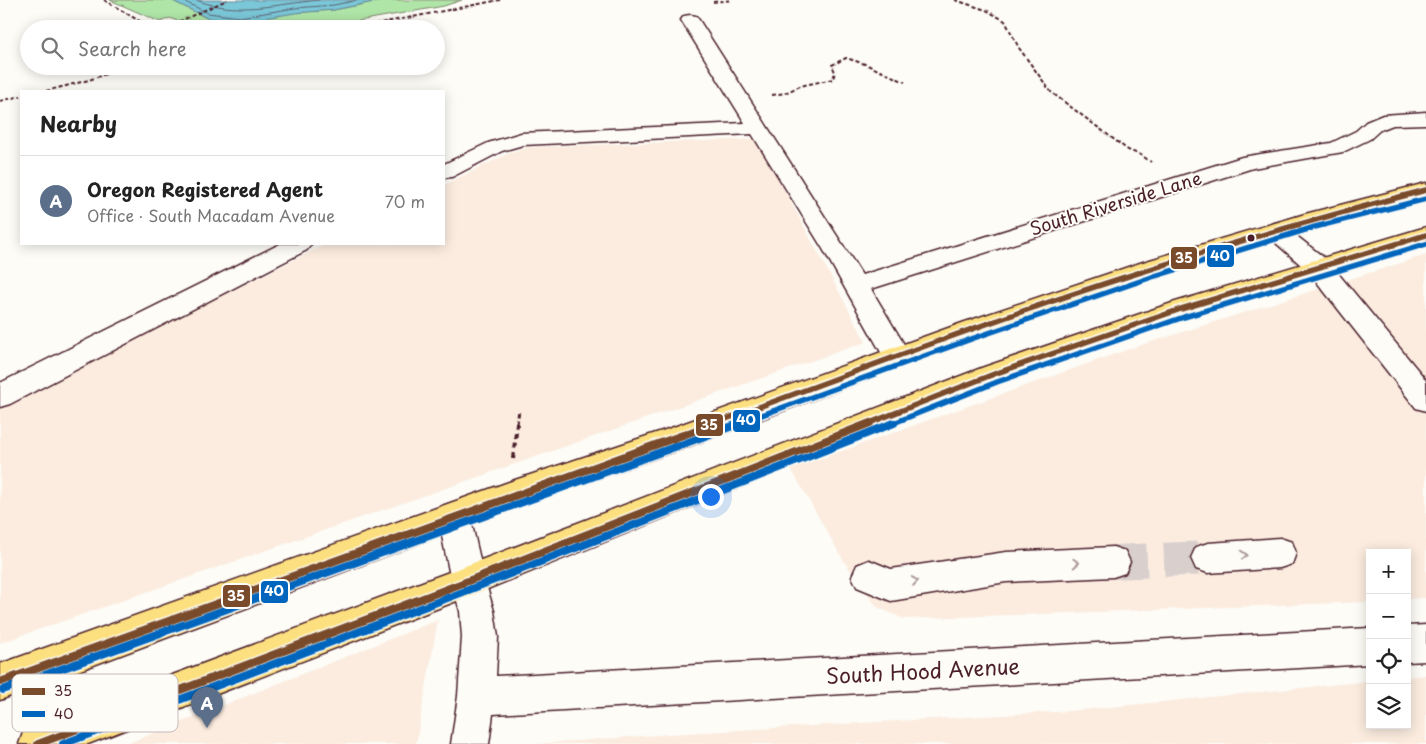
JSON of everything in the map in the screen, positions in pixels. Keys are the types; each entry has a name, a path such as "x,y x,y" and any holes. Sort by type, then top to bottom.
{"main road":[{"path":"22,674 509,496 678,438 897,356 1143,271 1276,231 1426,190"},
{"path":"178,691 468,581 994,374 1181,309 1318,266 1426,235"},
{"path":"0,682 12,678"},
{"path":"38,744 70,732"}],"street":[{"path":"690,20 857,285 897,356"},
{"name":"South Riverside Lane","path":"857,285 1250,162 1336,148 1363,135 1373,126 1390,119 1426,118"},
{"path":"445,172 495,148 521,139 758,128"},
{"path":"1276,231 1318,266 1426,400"},
{"path":"0,396 297,245"},
{"path":"454,516 468,581 477,611 480,637 477,696 470,744"},
{"path":"1208,558 1280,553"},
{"path":"869,576 892,585 1006,567 1113,562"},
{"path":"1411,644 1426,643"},
{"name":"South Hood Avenue","path":"477,696 1366,646"}],"path":[{"path":"104,0 138,20"},
{"path":"182,20 227,0"},
{"path":"397,20 500,0"},
{"path":"722,1 732,0"},
{"path":"955,0 998,16 1009,27 1019,48 1052,92 1128,150 1141,155 1181,184"},
{"path":"765,97 785,93 800,86 833,79 835,72 832,65 846,58 865,64 905,82"},
{"path":"50,90 103,75"},
{"path":"0,101 20,96"},
{"path":"509,496 519,410"}],"shaded area":[{"path":"757,139 866,342 0,643 0,404 16,398 324,245 445,245 445,185 507,154 529,147"},
{"path":"1426,255 1426,598 1411,599 1411,549 1366,549 1366,602 904,619 877,607 845,563 791,469 1129,349"},
{"path":"438,620 416,744 126,744 156,732 178,732 178,723"},
{"path":"1426,675 1426,744 535,744 669,734 1070,711 1366,681 1366,729 1411,729 1411,677"}],"green space":[{"path":"110,0 171,0 207,18 334,10 383,0 462,0 444,6 364,20 175,20 170,18 155,20"}],"water":[{"path":"171,0 383,0 334,10 295,13 252,20 207,18"}],"tunnel":[{"path":"1113,562 1208,558"}],"transit line":[{"name":"35","path":"22,674 971,330 1152,268 1313,219 1426,190"},
{"name":"40","path":"47,674 974,338 1155,276 1315,227 1426,199"},
{"name":"35","path":"178,691 468,581 994,374 1181,309 1426,235"},
{"name":"40","path":"178,700 471,589 997,382 1184,317 1426,244"},
{"name":"35","path":"0,682 12,678"},
{"name":"40","path":"3,690 12,687"},
{"name":"35","path":"38,744 70,732"},
{"name":"40","path":"63,744 95,732"}],"place":[{"name":"Oregon Registered Agent","path":"207,728"}]}
